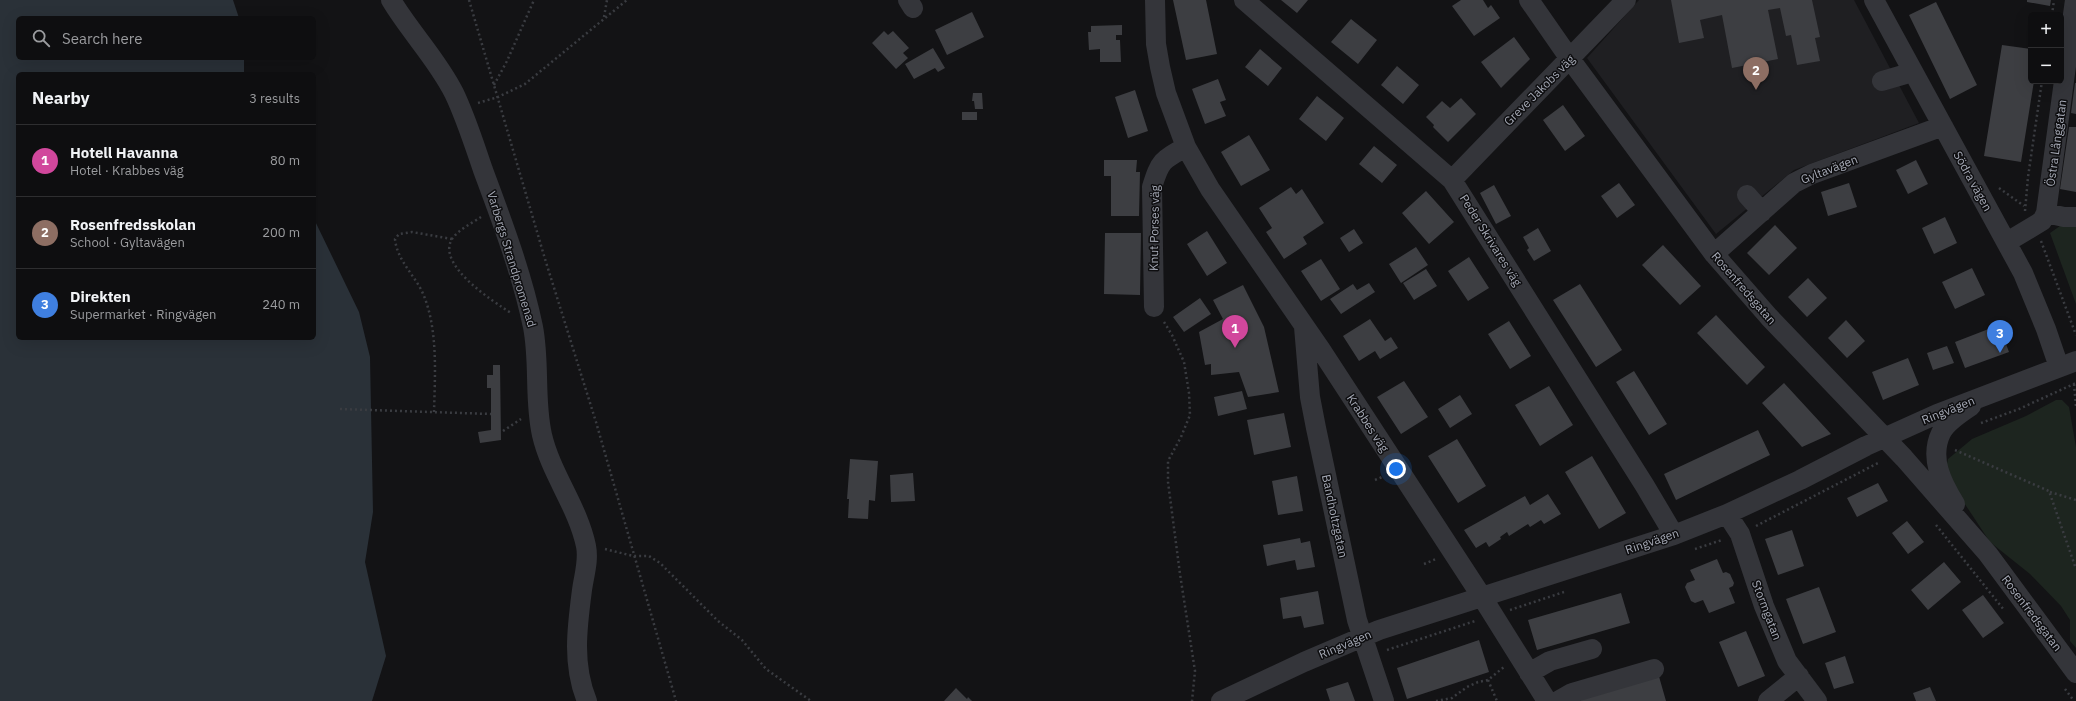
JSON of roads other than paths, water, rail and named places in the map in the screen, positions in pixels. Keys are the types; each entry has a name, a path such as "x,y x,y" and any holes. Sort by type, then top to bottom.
{"street":[{"name":"Varbergs Strandpromenad","path":"391,0 435,63 453,92 461,109 496,204 521,283 533,328 539,374 539,405 542,434 559,480 583,532 586,543 587,564 578,619 576,650 579,676 586,701"},
{"path":"1156,0 1156,44 1160,67 1166,92 1186,147"},
{"name":"Peder Skrivares väg","path":"1244,0 1452,180 1645,486 1674,535"},
{"name":"Rosenfredsgatan","path":"1529,0 1570,59 1714,254 1769,317 1904,458 1988,554"},
{"name":"Greve Jakobs väg","path":"1452,180 1626,0"},
{"name":"Södra vägen","path":"1874,0 2007,242 2026,280 2046,329 2067,364"},
{"name":"Östra Långgatan","path":"2046,213 2073,50 2075,0"},
{"path":"1882,82 1913,72"},
{"name":"Gyltavägen","path":"1714,254 1794,183 1812,174 1943,126"},
{"name":"Knut Porses väg","path":"1154,307 1152,187 1157,170 1165,158 1186,147"},
{"name":"Krabbes väg","path":"1186,147 1222,208 1304,326 1482,598 1547,701"},
{"path":"1746,195 1762,212"},
{"path":"2007,242 2033,227 2042,220 2046,213 2064,217 2076,217"},
{"name":"Bandholtzgatan","path":"1304,326 1310,397 1362,637 1384,701"},
{"name":"Ringvägen","path":"1221,701 1362,637 1674,535 1728,514 1937,414 2067,364"},
{"name":"Rosenfredsgatan","path":"1982,396 1942,432 1937,447 1936,463 1943,484 1988,554 2076,672"},
{"name":"Stormgatan","path":"1728,514 1740,534 1764,606 1787,661 1817,701"},
{"path":"1529,673 1550,661 1592,648"},
{"path":"1558,701 1572,694 1654,669"},
{"path":"1768,701 1799,676"}],"place":[{"name":"Rosenfredsskolan","path":"1756,90"},
{"name":"Hotell Havanna","path":"1235,348"},
{"name":"Direkten","path":"2000,353"}]}
